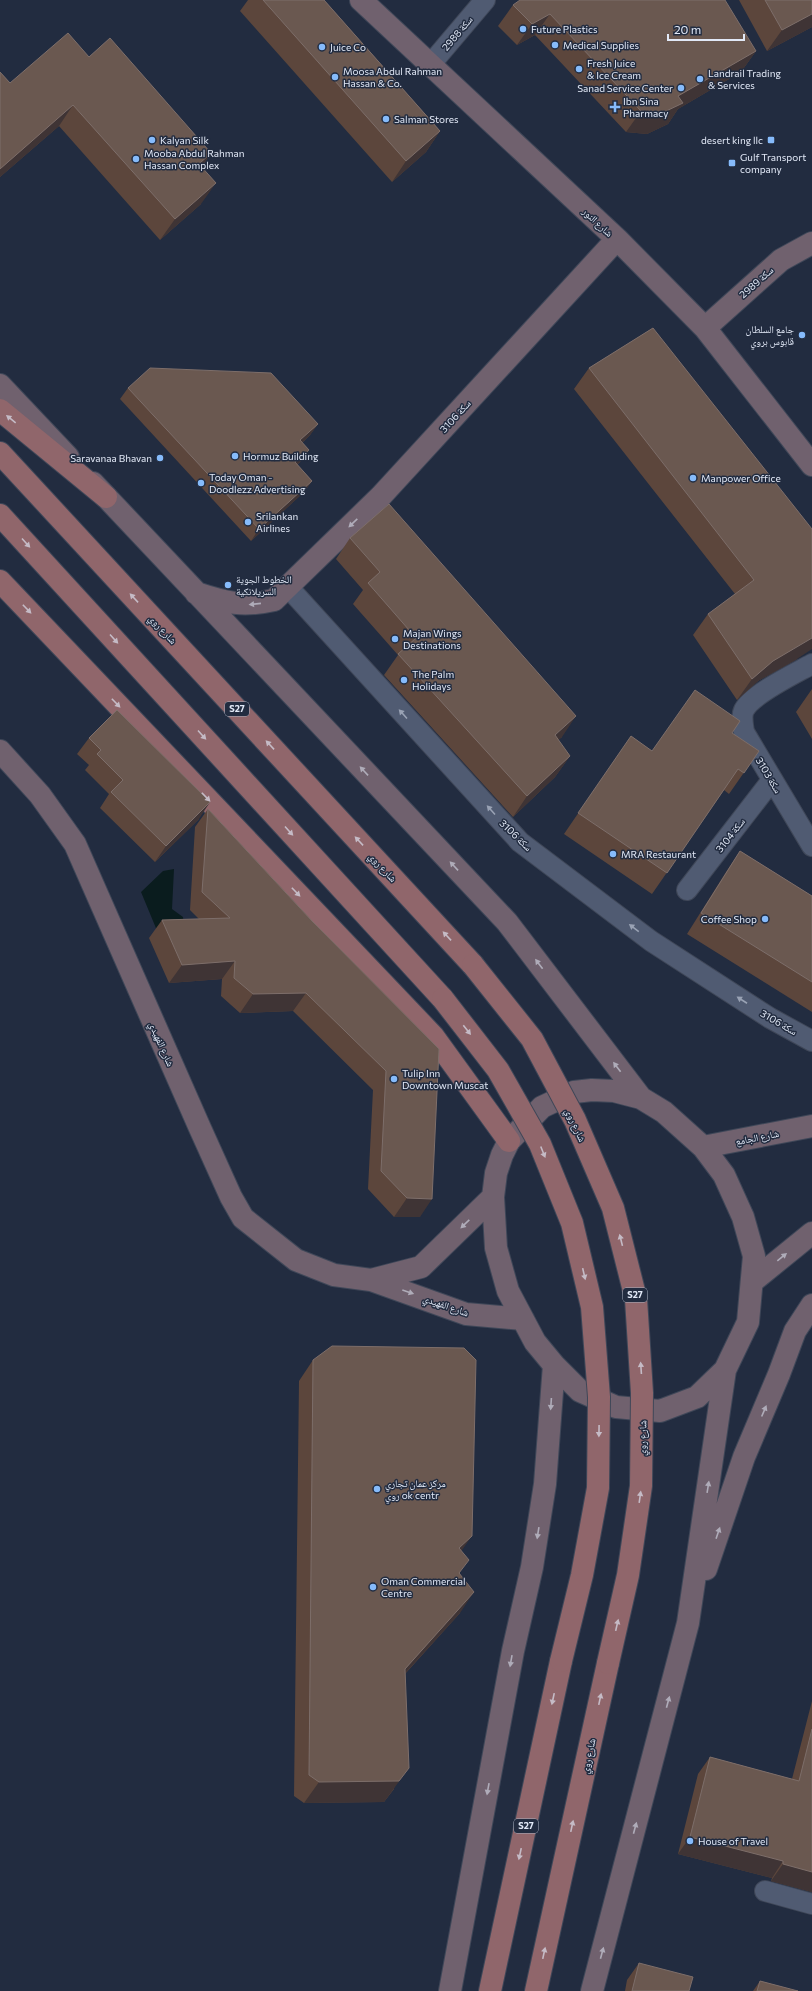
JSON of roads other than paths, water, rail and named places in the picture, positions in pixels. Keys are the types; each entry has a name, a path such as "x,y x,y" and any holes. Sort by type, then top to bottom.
{"main road":[{"name":"شارع النور","path":"361,0 617,239 705,328 812,465"},
{"name":"سكة 3106","path":"195,593 223,602 254,605 274,600 381,496 617,239"},
{"name":"سكة 2989","path":"705,328 781,260 812,243"},
{"path":"0,385 507,922 641,1098"},
{"path":"0,410 106,497"},
{"name":"شارع روي","path":"0,453 473,965 532,1038 575,1120 613,1208 636,1299 642,1393 641,1486 628,1574 536,1991"},
{"name":"S27","path":"0,515 443,999 498,1070 540,1144 572,1223 592,1307 599,1397 598,1488 582,1574 561,1661 490,1991"},
{"path":"0,581 434,1036 509,1141"},
{"name":"شارع الفهيدي","path":"0,751 40,795 75,844 231,1197 244,1218 296,1260 334,1275 371,1280 466,1314 523,1319"},
{"path":"688,1623 726,1370 748,1322 753,1281 754,1256 743,1217 724,1175 703,1147 664,1112 641,1098 614,1091 592,1090 574,1092 542,1107 509,1141 502,1155 496,1173 493,1197 496,1248 508,1291 536,1342 554,1365 580,1391 616,1407 660,1411 696,1397 726,1370"},
{"name":"شارع الجامع","path":"703,1147 812,1126"},
{"name":"شارع الفهيدي","path":"371,1280 421,1267 493,1197"},
{"path":"753,1281 812,1233"},
{"path":"592,1991 688,1623 744,1457 779,1374 795,1331 812,1305"},
{"path":"450,1991 513,1651 532,1567 546,1484 554,1365"}],"street":[{"name":"سكة 2988","path":"430,65 484,0"},
{"name":"سكة 3106","path":"288,587 520,842 651,941 770,1018 812,1041"},
{"name":"سكة 3103","path":"812,664 761,693 744,710 742,720 744,732 812,846"},
{"name":"سكة 3104","path":"687,890 772,780"},
{"path":"765,1891 812,1904"}],"place":[{"name":"Future Plastics","path":"523,29"},
{"name":"Medical Supplies","path":"555,45"},
{"name":"Juice Co","path":"322,47"},
{"name":"Fresh Juice & Ice Cream","path":"579,69"},
{"name":"Moosa Abdul Rahman Hassan & Co.","path":"335,77"},
{"name":"Landrail Trading & Services","path":"700,79"},
{"name":"Sanad Service Center","path":"681,88"},
{"name":"Ibn Sina Pharmacy","path":"615,107"},
{"name":"Salman Stores","path":"386,119"},
{"name":"Kalyan Silk","path":"152,140"},
{"name":"desert king llc","path":"771,140"},
{"name":"Mooba Abdul Rahman Hassan Complex","path":"136,159"},
{"name":"Gulf Transport company","path":"732,163"},
{"name":"جامع السلطان قابوس بروي","path":"802,335"},
{"name":"Hormuz Building","path":"235,456"},
{"name":"Saravanaa Bhavan","path":"160,458"},
{"name":"Manpower Office","path":"693,478"},
{"name":"Today Oman - Doodlezz Advertising","path":"201,483"},
{"name":"Srilankan Airlines","path":"248,522"},
{"name":"الخطوط الجوية السريلانكية","path":"228,585"},
{"name":"Majan Wings Destinations","path":"395,639"},
{"name":"The Palm Holidays","path":"404,680"},
{"name":"MRA Restaurant","path":"613,854"},
{"name":"Coffee Shop","path":"765,919"},
{"name":"Tulip Inn Downtown Muscat","path":"394,1079"},
{"name":"مركز عمان تجاري روي ok centr","path":"377,1489"},
{"name":"Oman Commercial Centre","path":"373,1587"},
{"name":"House of Travel","path":"690,1841"}]}
